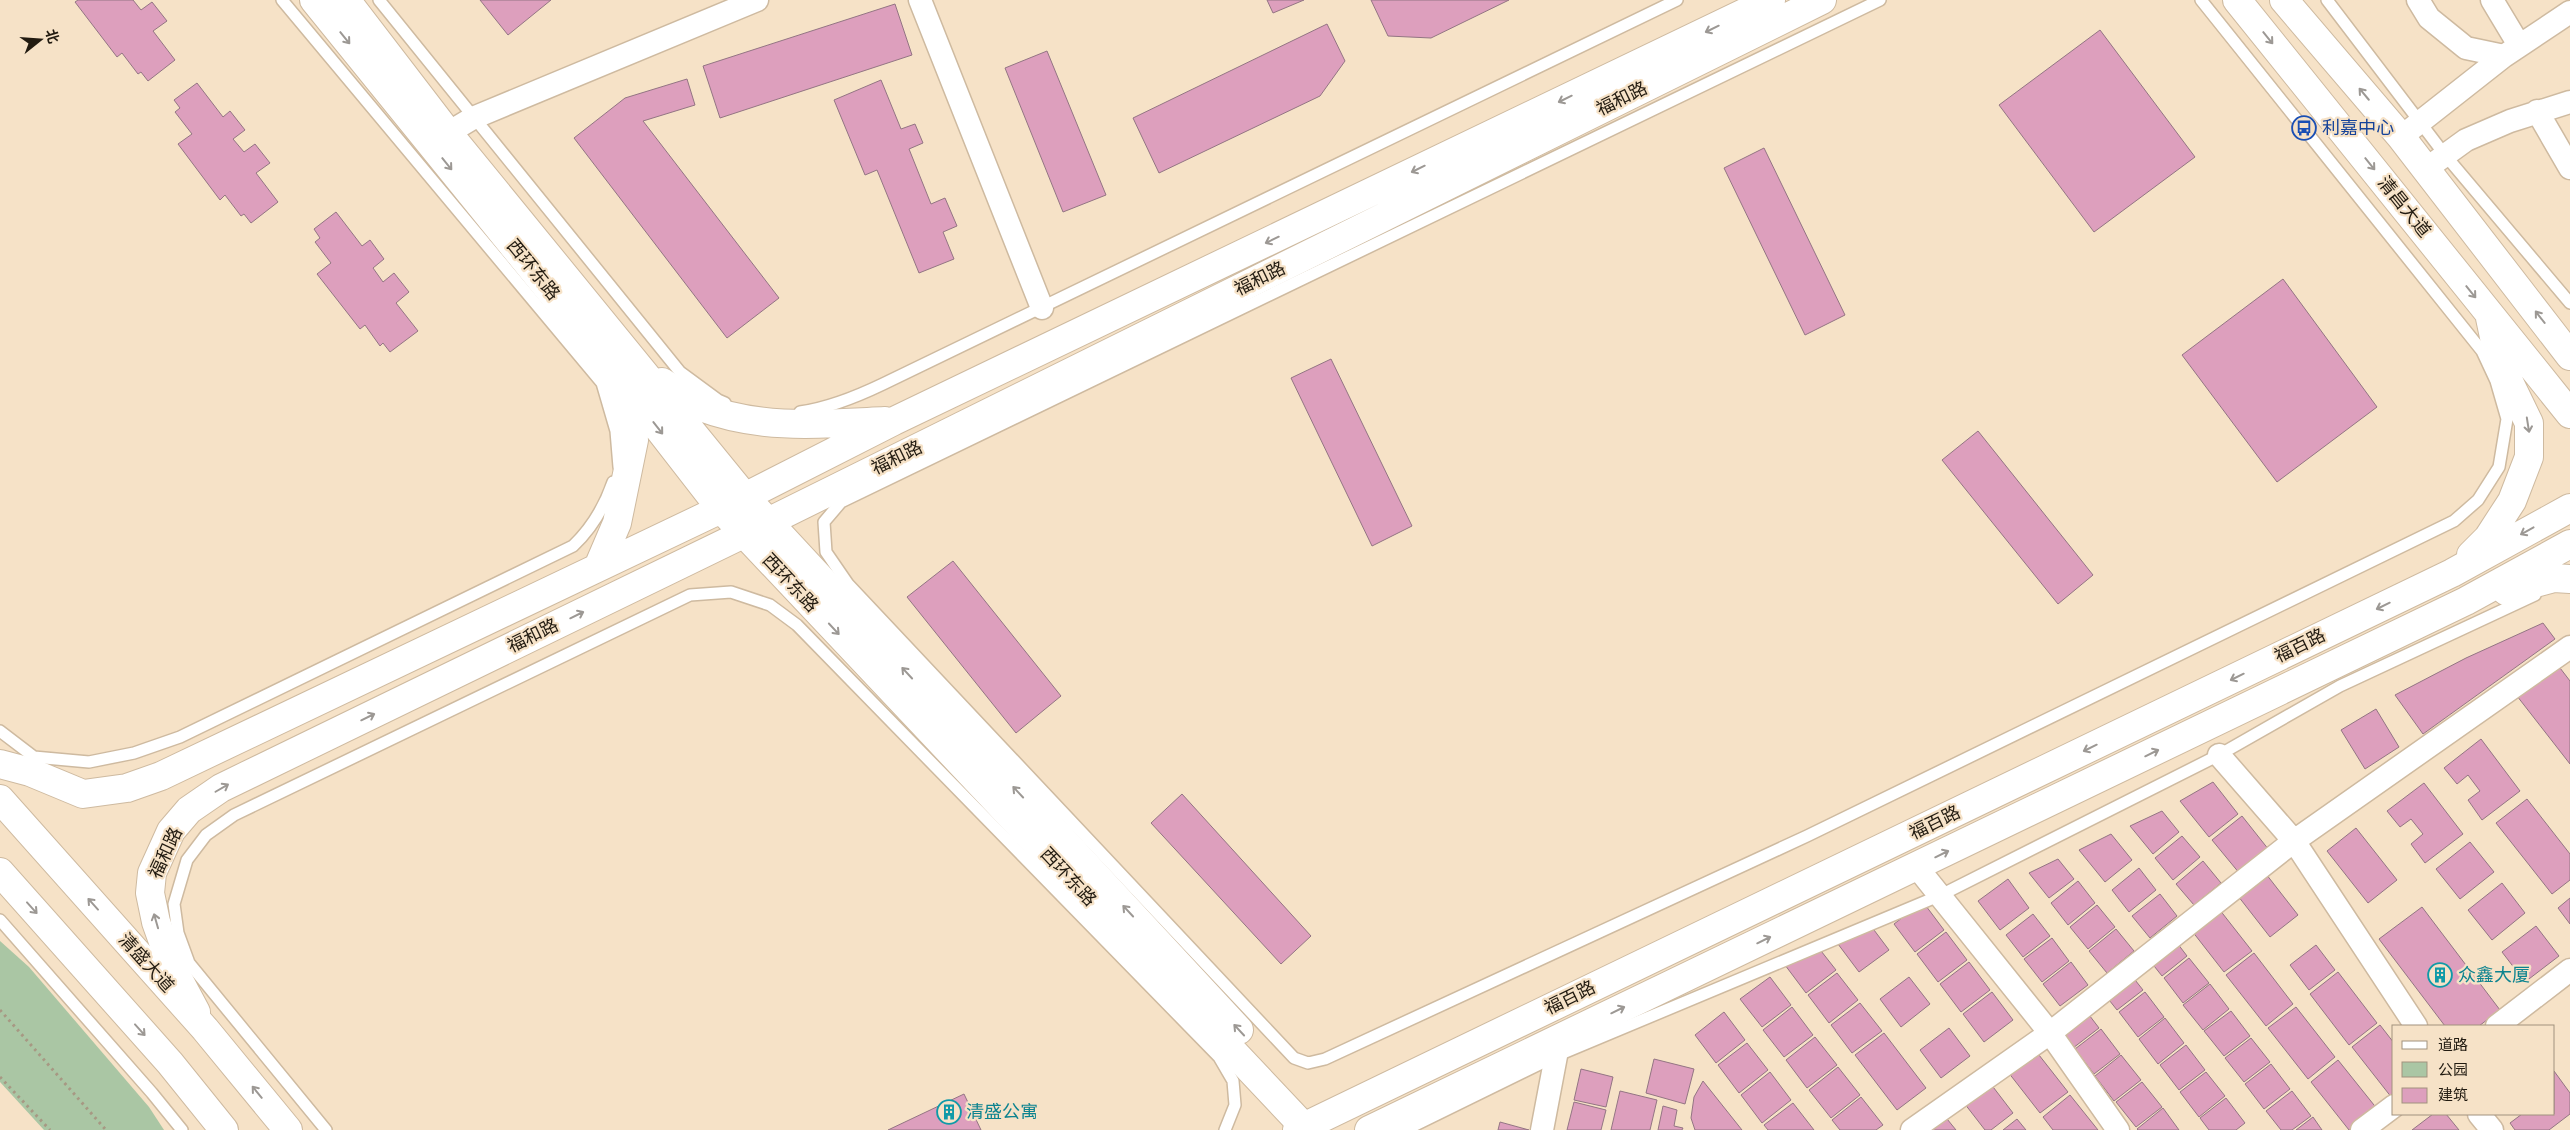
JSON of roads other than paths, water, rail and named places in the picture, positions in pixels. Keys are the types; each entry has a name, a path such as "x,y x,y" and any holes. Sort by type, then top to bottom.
{"street":[{"name":"西环东路","path":"314,0 592,343 733,503 1312,1127"},
{"name":"西环东路","path":"346,0 448,132 636,362 733,503"},
{"path":"364,0 385,51"},
{"path":"448,132 473,118 757,0"},
{"path":"920,0 1042,308"},
{"name":"福和路","path":"0,764 30,772 83,794 127,788 161,776 599,565 733,503 894,421 1741,6 1771,0"},
{"name":"福和路","path":"205,1029 172,967 156,922 150,894 152,873 171,832 189,810 221,788 756,528 1822,0"},
{"name":"清昌大道","path":"2237,0 2570,414"},
{"path":"2284,0 2411,130 2567,350"},
{"path":"2418,0 2429,18 2466,48 2512,51"},
{"path":"2492,0 2512,51"},
{"path":"2411,130 2512,51 2566,12"},
{"path":"2435,162 2466,140 2538,111 2570,102"},
{"path":"2538,111 2570,168"},
{"path":"2452,573 2488,538 2512,500 2529,457 2529,423 2499,361 2489,314"},
{"path":"592,343 622,394 634,440 617,523 599,565"},
{"path":"636,362 700,406 740,418 800,425 894,421"},
{"name":"福百路","path":"1312,1127 2452,573 2570,508"},
{"name":"福百路","path":"1369,1130 2466,601 2570,544"},
{"path":"2466,601 2554,578 2570,579"},
{"path":"1912,1130 2050,1033 2294,841 2570,647"},
{"path":"2219,755 2294,841 2415,1025"},
{"name":"清盛大道","path":"0,799 205,1029 288,1130"},
{"path":"1916,866 2050,1033 2118,1130"},
{"path":"0,872 170,1063 224,1130"},
{"path":"2498,1025 2570,970"},
{"path":"1542,1130 1556,1056"},
{"path":"2362,1130 2392,1108"},
{"path":"2480,1115 2492,1130"}],"lane":[{"path":"0,731 34,757 89,762 134,753 180,737 573,546 587,533 609,496 619,467 616,431 602,383 282,0"},
{"path":"379,0 680,372 718,400 740,407 780,414 816,410 862,394 1677,0"},
{"path":"1880,0 841,502 824,522 826,552 848,584 1294,1058 1308,1063 1324,1059 1807,836 2454,521 2478,500 2499,468 2507,419 2496,381 2482,351 2200,0"},
{"path":"2327,0 2411,130"},
{"path":"2435,162 2570,303"},
{"path":"1405,1130 1556,1056 1941,895 2219,755 2340,686 2545,590 2570,586"},
{"path":"326,1130 189,963 178,933 174,904 187,860 206,835 234,815 690,596 731,592 770,605 797,625 1219,1057 1233,1081 1235,1105 1225,1130"},
{"path":"0,920 152,1092 182,1130"}],"place":[{"name":"利嘉中心","path":"2304,128"},
{"name":"众鑫大厦","path":"2440,975"},
{"name":"清盛公寓","path":"949,1112"}]}
